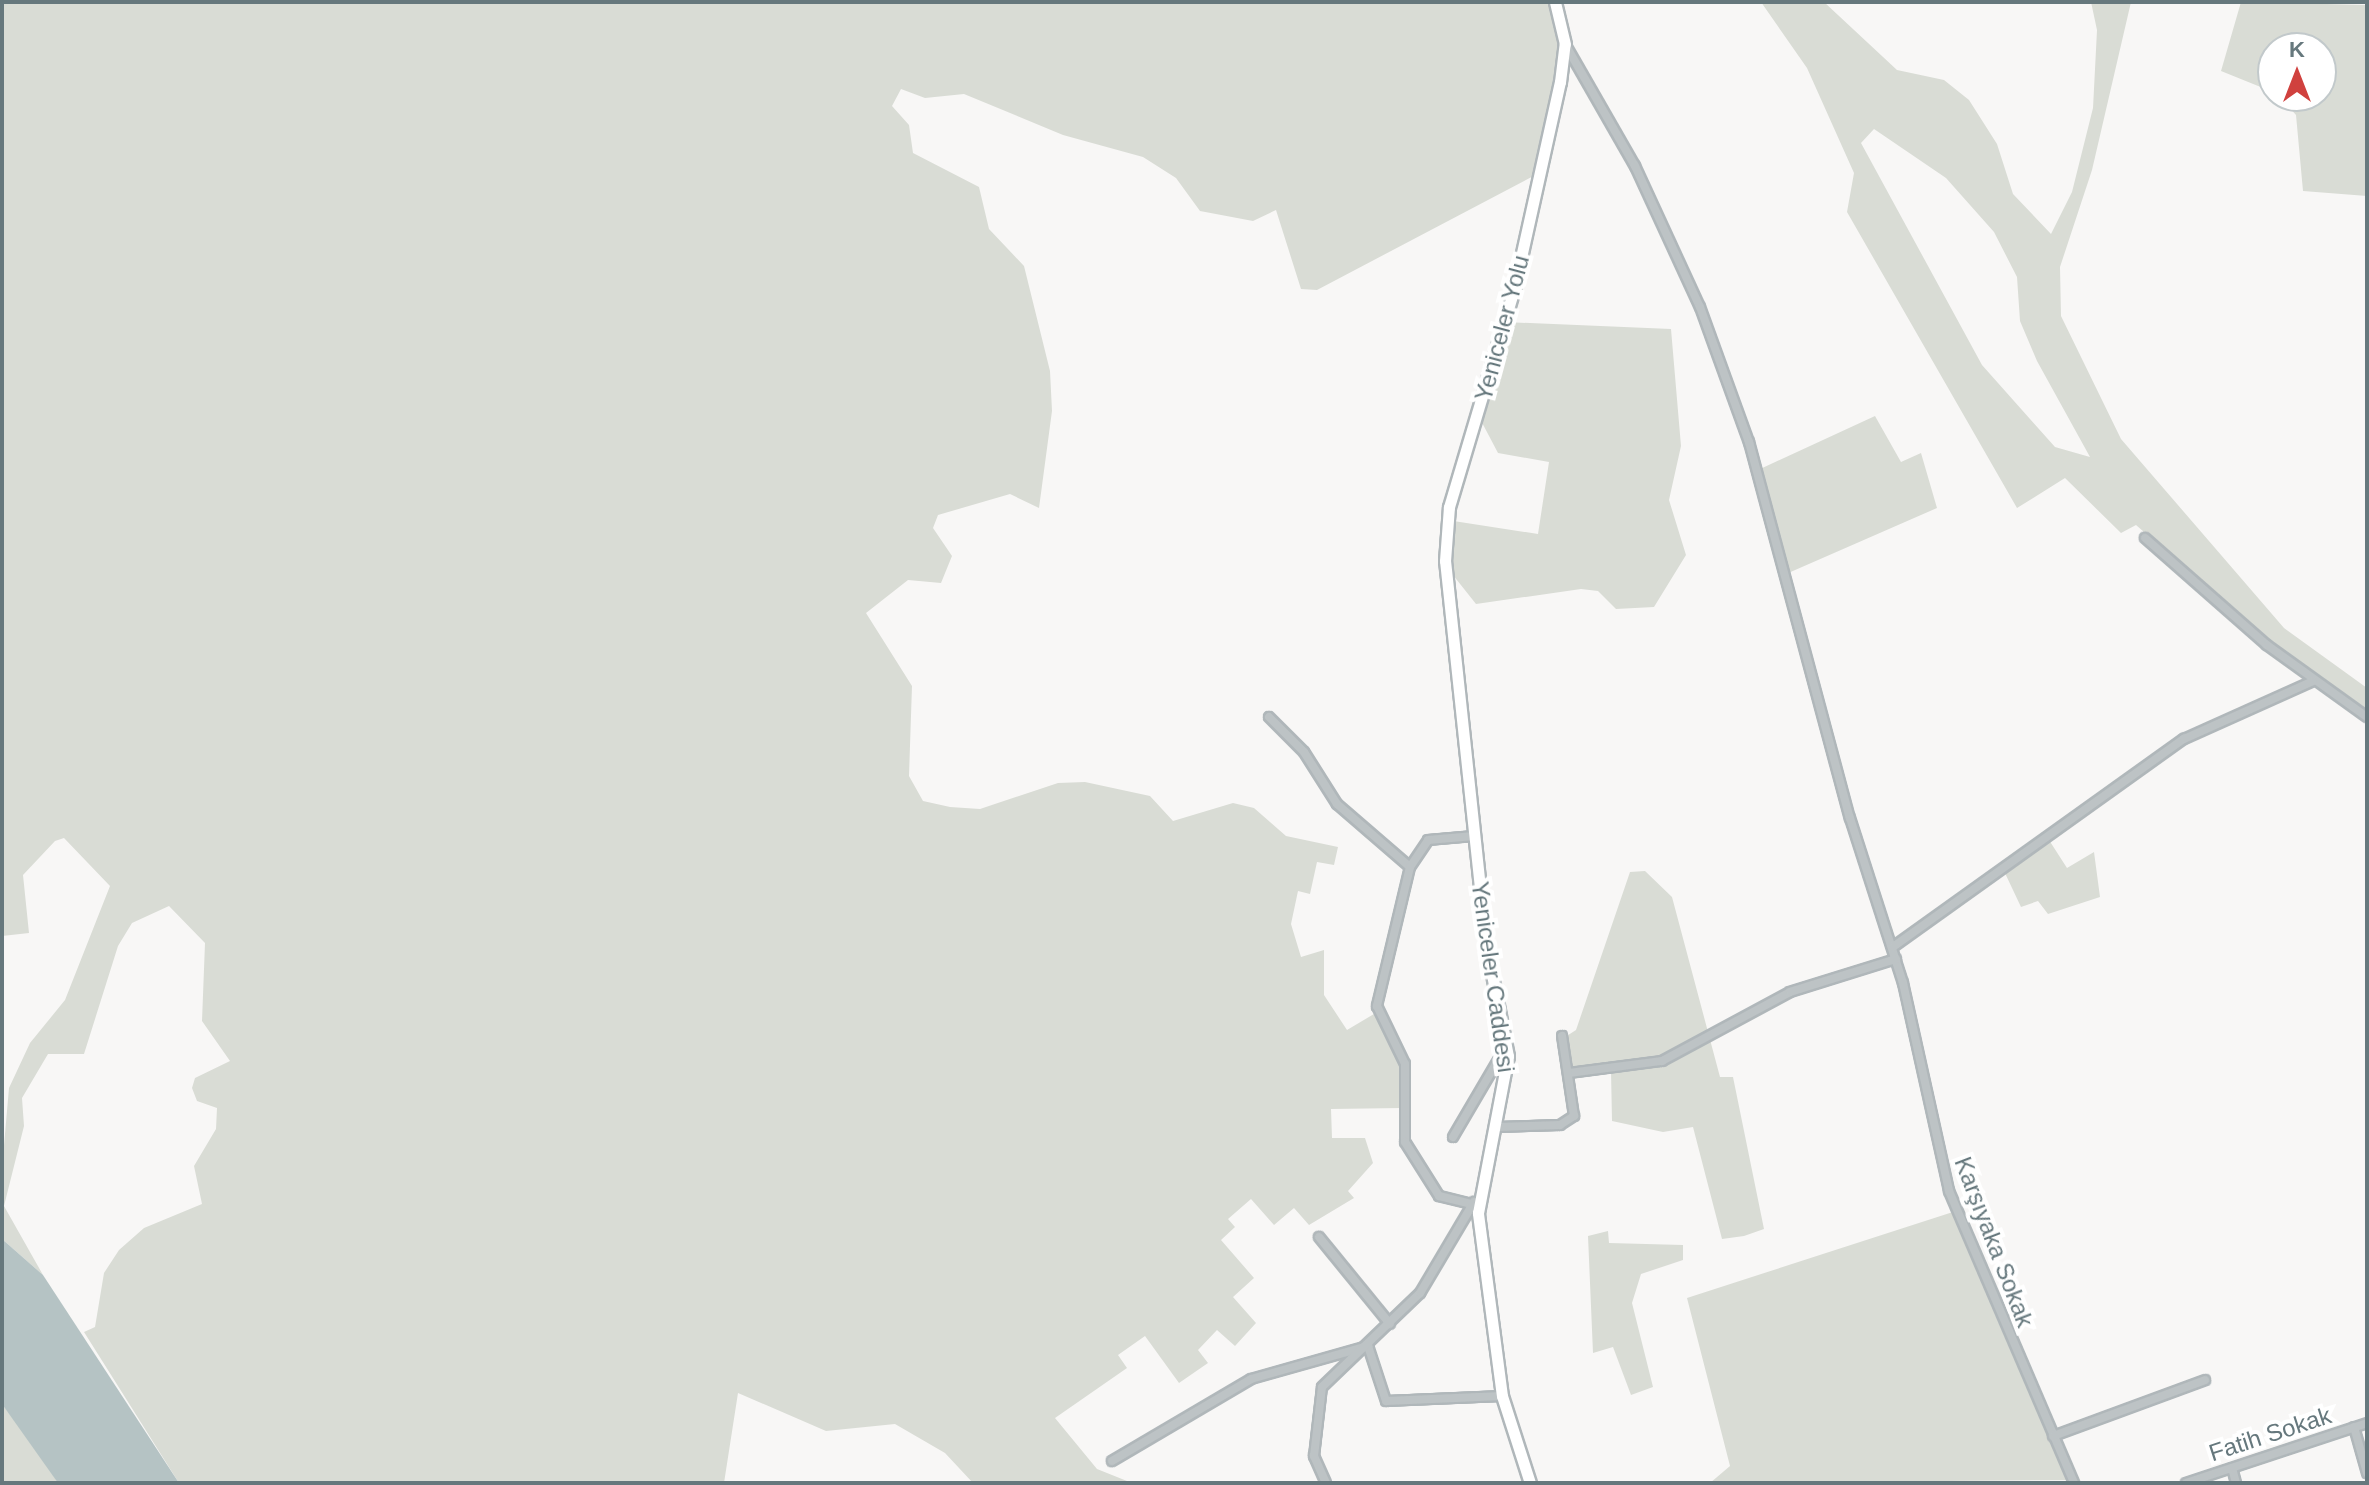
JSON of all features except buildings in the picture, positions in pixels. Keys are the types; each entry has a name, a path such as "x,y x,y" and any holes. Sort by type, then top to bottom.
{"street":[{"name":"Yeniceler Yolu","path":"1455,654 1445,561 1449,507 1514,289 1565,44 1555,2"},
{"name":"Karşıyaka Sokak","path":"1565,44 1614,120 1709,330 1763,486 1812,686 1893,947 1949,1191 2074,1483"},
{"path":"2145,538 2313,681 2367,717"},
{"name":"Yeniceler Caddesi","path":"1455,654 1474,836 1507,1045 1497,1127 1474,1203 1502,1396 1530,1483"},
{"path":"1893,947 2184,739 2313,681"},
{"path":"1269,717 1304,752 1337,804 1410,867"},
{"path":"1326,1483 1314,1456 1318,1395 1390,1324 1432,1276 1474,1203 1439,1196 1405,1142 1405,1064 1377,1006 1410,867 1428,840 1474,836"},
{"path":"1569,1073 1662,1061 1779,997 1896,959"},
{"path":"1497,1127 1571,1120 1569,1073 1562,1036"},
{"path":"1453,1137 1507,1045"},
{"path":"1319,1237 1390,1324"},
{"path":"1368,1346 1386,1401 1502,1396"},
{"path":"1112,1461 1251,1379 1368,1346"},
{"path":"2053,1436 2205,1380"},
{"name":"Fatih Sokak","path":"2186,1483 2367,1423"},
{"path":"2354,1427 2367,1473"},
{"path":"2232,1468 2236,1483"}],"shaded area":[{"path":"2,2 1555,2 1565,44 1541,172 1317,290 1301,289 1276,210 1253,221 1200,211 1176,178 1143,157 1063,135 964,94 925,98 901,89 892,106 909,125 913,153 979,187 989,229 1024,266 1050,371 1052,411 1039,508 1010,494 938,515 933,528 952,556 941,583 908,580 866,613 912,686 909,776 923,801 950,807 980,809 1058,783 1085,782 1150,796 1173,821 1233,803 1254,808 1286,836 1338,847 1334,865 1317,862 1310,894 1298,891 1291,924 1301,957 1324,950 1324,995 1347,1030 1379,1011 1403,1057 1402,1108 1331,1109 1332,1138 1365,1138 1373,1163 1348,1191 1354,1198 1309,1225 1294,1208 1274,1225 1251,1199 1228,1219 1235,1227 1221,1240 1254,1278 1233,1297 1256,1323 1235,1346 1217,1330 1198,1350 1208,1363 1179,1383 1145,1336 1118,1355 1127,1368 1055,1418 1097,1469 1132,1483 973,1483 945,1453 895,1424 826,1431 738,1393 724,1483 179,1483 84,1332 95,1327 104,1273 119,1250 144,1228 202,1204 194,1166 216,1129 217,1108 197,1101 192,1088 195,1078 230,1061 202,1021 205,943 169,906 132,923 118,946 84,1054 48,1054 22,1098 24,1126 4,1206 43,1275 2,1239 2,1168 9,1088 30,1043 65,1000 110,886 64,838 55,841 23,875 29,933 2,936"},
{"path":"1761,2 1824,2 1897,70 1944,80 1969,100 1997,144 2013,194 2051,234 2072,192 2093,108 2097,30 2091,2 2131,2 2092,170 2060,267 2061,316 2121,439 2284,628 2367,688 2367,717 2331,696 2136,525 2121,533 2065,478 2017,508 1847,212 1854,173 1807,68","holes":["1874,129 1946,178 1994,232 2017,277 2020,321 2037,361 2090,457 2055,447 1982,365 1861,143"]},
{"path":"2241,2 2367,5 2367,196 2303,191 2293,112 2337,112 2337,32 2257,32 2257,86 2221,71"},
{"path":"1505,322 1671,329 1681,446 1669,500 1686,555 1654,607 1616,609 1598,591 1581,589 1476,604 1445,565 1447,520 1538,534 1549,462 1498,453 1478,415"},
{"path":"1875,416 1901,462 1921,453 1937,508 1786,574 1758,470"},
{"path":"2049,840 2067,868 2094,852 2100,897 2048,914 2038,901 2021,907 2004,871"},
{"path":"1645,871 1672,897 1720,1077 1733,1077 1764,1229 1744,1236 1722,1239 1693,1127 1663,1132 1612,1121 1611,1071 1569,1073 1562,1039 1576,1030 1630,872"},
{"path":"1956,1211 2072,1480 1710,1483 1730,1466 1687,1298"},
{"path":"1608,1231 1609,1243 1683,1245 1683,1260 1641,1274 1632,1303 1653,1387 1631,1395 1613,1347 1593,1353 1588,1236"},
{"path":"2,1239 43,1275 179,1483 58,1483 2,1404"},
{"path":"2,1404 37,1448 58,1483 2,1483"}]}
